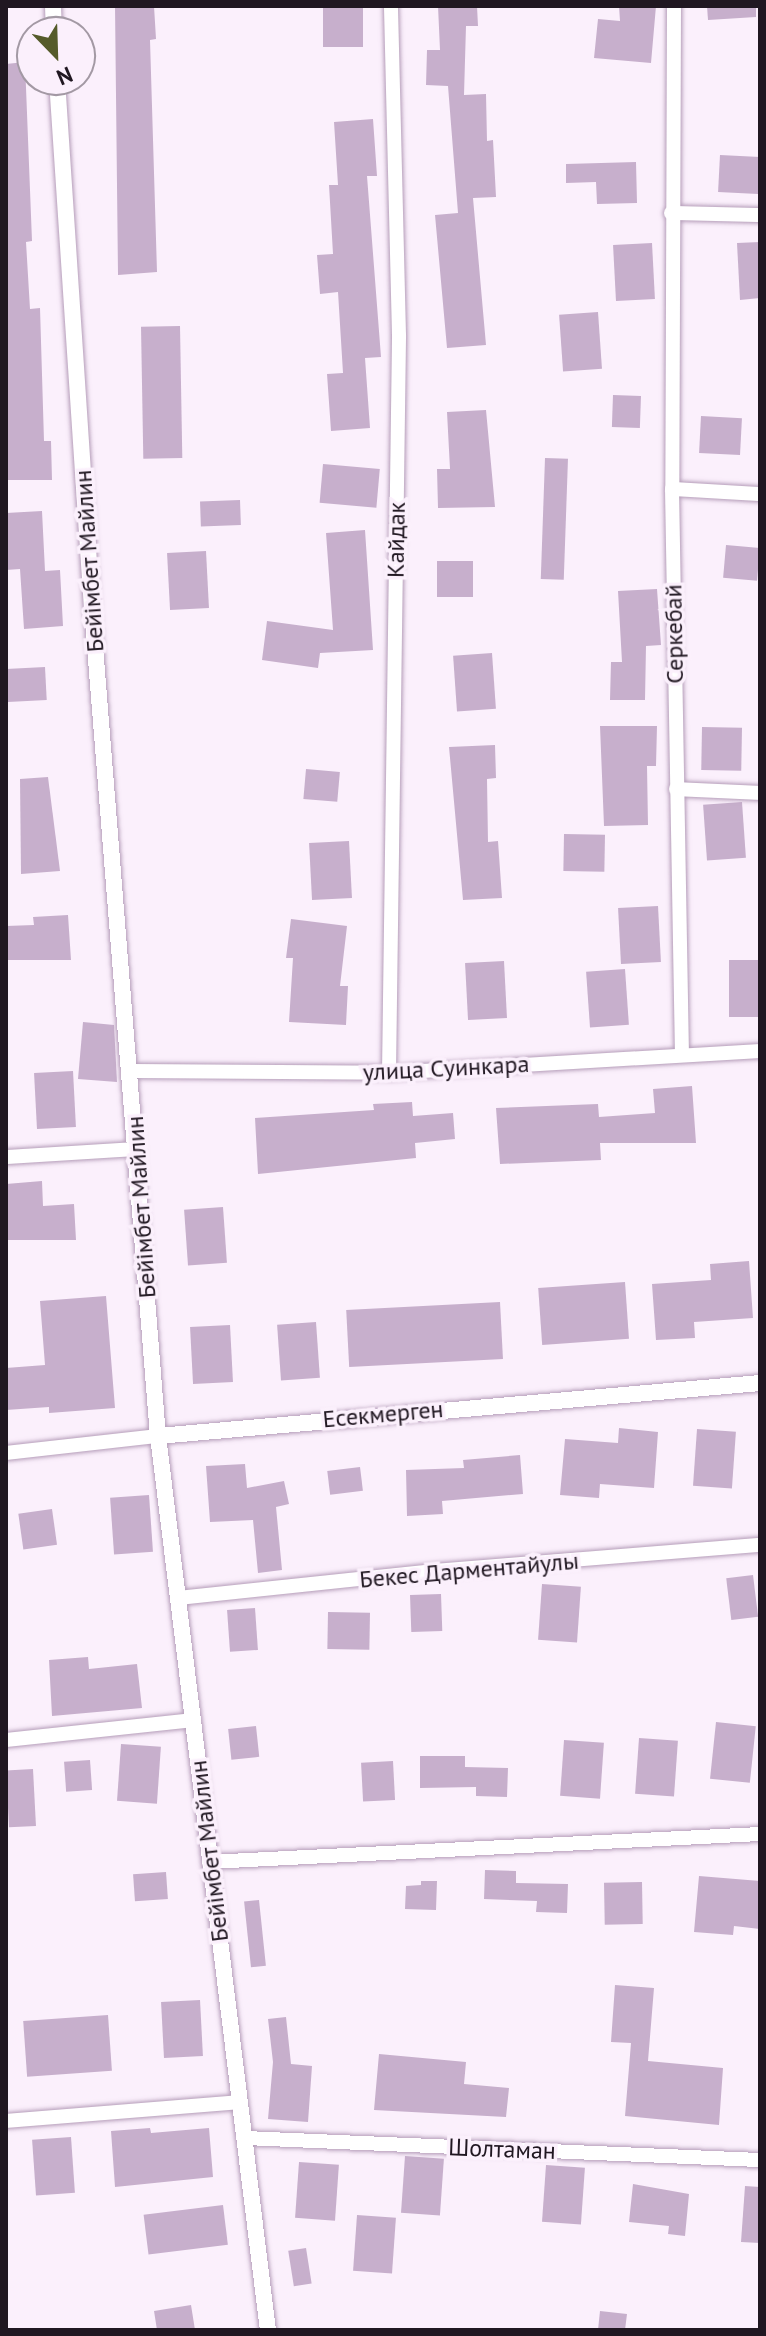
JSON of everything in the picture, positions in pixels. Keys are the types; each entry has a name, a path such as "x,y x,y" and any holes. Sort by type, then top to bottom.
{"street":[{"name":"Кайдак","path":"389,1073 399,335 391,6"},
{"name":"Серкебай","path":"674,6 672,489 682,1055"},
{"name":"Бейімбет Майлин","path":"58,96 92,609 132,1071 158,1436 268,2330"},
{"path":"671,213 760,215"},
{"path":"672,489 760,494"},
{"path":"676,789 760,793"},
{"name":"улица Суинкара","path":"132,1071 389,1073 760,1051"},
{"path":"6,1157 137,1149"},
{"name":"Eсекмерген","path":"6,1453 158,1436 760,1383"},
{"name":"Бекес Дарментайулы","path":"178,1598 435,1571 760,1545"},
{"path":"6,1740 194,1720"},
{"path":"209,1862 760,1834"},
{"path":"6,2121 240,2102"},
{"name":"Шолтаман","path":"245,2138 760,2160"}],"building":[{"path":"115,6 154,6 156,39 150,40 157,272 118,275"},
{"path":"323,6 363,6 363,47 323,47"},
{"path":"438,6 477,6 478,26 466,26 464,95 486,94 487,141 493,140 496,197 473,198 486,345 447,348 435,215 458,213 448,86 426,85 427,50 440,50"},
{"path":"619,6 656,6 651,63 594,58 598,19 620,21"},
{"path":"707,6 756,6 756,17 708,20"},
{"path":"16,63 16,96 26,96 32,241 26,242 30,309 40,308 44,441 51,441 52,480 6,480 6,64"},
{"path":"373,119 377,176 367,176 381,357 365,358 370,428 331,431 327,374 343,373 338,292 320,294 317,255 333,254 329,185 338,185 334,122"},
{"path":"720,155 760,157 758,194 718,192"},
{"path":"636,162 637,203 597,204 596,182 566,183 566,164"},
{"path":"760,242 760,298 740,300 737,243"},
{"path":"652,243 655,299 616,301 613,245"},
{"path":"598,312 602,369 563,372 559,315"},
{"path":"180,326 182,458 143,459 141,327"},
{"path":"613,395 641,396 640,428 612,427"},
{"path":"486,410 495,507 438,508 437,469 450,469 447,412"},
{"path":"701,416 742,418 740,455 699,453"},
{"path":"545,458 568,459 564,580 541,579"},
{"path":"323,464 380,469 376,508 320,503"},
{"path":"240,500 241,525 201,526 200,501"},
{"path":"42,511 45,571 60,570 63,626 24,629 20,569 6,570 6,513"},
{"path":"365,530 373,650 320,653 318,668 262,660 267,621 333,630 326,533"},
{"path":"726,545 760,548 757,581 723,578"},
{"path":"206,551 209,608 170,610 167,553"},
{"path":"437,561 473,561 473,597 437,597"},
{"path":"657,589 661,645 646,646 645,700 610,700 611,662 622,662 618,591"},
{"path":"492,653 496,709 457,712 453,656"},
{"path":"45,667 47,700 8,702 6,669"},
{"path":"600,726 657,726 656,766 647,766 648,825 604,826"},
{"path":"702,727 742,728 741,771 701,770"},
{"path":"495,745 496,778 487,779 488,842 498,841 502,898 463,900 449,747"},
{"path":"306,769 340,772 337,802 303,799"},
{"path":"48,777 60,871 21,874 20,779"},
{"path":"742,802 746,858 707,861 703,805"},
{"path":"564,834 605,835 604,872 563,871"},
{"path":"349,841 352,898 312,900 309,843"},
{"path":"658,906 661,962 621,964 618,908"},
{"path":"68,915 71,960 6,960 6,926 34,925 33,917"},
{"path":"291,919 347,926 340,986 348,986 346,1025 289,1022 293,958 286,958"},
{"path":"729,960 760,960 760,1017 729,1017"},
{"path":"504,961 507,1018 468,1020 465,963"},
{"path":"625,969 629,1025 590,1028 586,972"},
{"path":"83,1022 114,1025 117,1082 78,1079"},
{"path":"73,1071 76,1127 37,1129 34,1073"},
{"path":"692,1086 696,1143 600,1143 601,1160 500,1164 496,1108 598,1104 599,1117 655,1113 653,1089"},
{"path":"412,1102 413,1116 453,1113 455,1139 415,1143 416,1158 258,1174 255,1118 374,1110 373,1104"},
{"path":"42,1181 43,1206 74,1204 76,1240 6,1240 6,1184"},
{"path":"223,1207 227,1263 188,1266 184,1210"},
{"path":"749,1261 753,1318 694,1322 695,1338 656,1340 652,1284 711,1280 710,1264"},
{"path":"625,1282 629,1339 542,1345 538,1288"},
{"path":"106,1296 115,1408 49,1413 49,1407 6,1410 6,1368 45,1365 40,1301"},
{"path":"500,1302 503,1359 349,1367 346,1310"},
{"path":"316,1322 320,1378 281,1381 277,1325"},
{"path":"230,1325 233,1382 193,1384 190,1327"},
{"path":"619,1428 658,1432 654,1488 600,1484 599,1498 560,1495 565,1439 618,1443"},
{"path":"697,1429 736,1432 732,1489 693,1486"},
{"path":"520,1455 523,1494 442,1501 443,1514 407,1516 406,1470 464,1468 463,1460"},
{"path":"245,1464 247,1488 284,1481 289,1504 276,1507 282,1570 258,1573 253,1520 210,1522 206,1466"},
{"path":"360,1467 363,1491 330,1495 327,1471"},
{"path":"149,1495 153,1552 114,1555 110,1498"},
{"path":"52,1509 57,1545 23,1549 18,1514"},
{"path":"753,1575 758,1617 731,1620 726,1578"},
{"path":"542,1584 581,1587 577,1643 538,1640"},
{"path":"441,1594 442,1631 411,1632 410,1595"},
{"path":"255,1608 258,1650 230,1652 227,1610"},
{"path":"328,1612 370,1613 369,1650 327,1649"},
{"path":"88,1657 89,1669 137,1664 142,1708 52,1716 49,1660"},
{"path":"716,1722 756,1726 750,1783 710,1779"},
{"path":"256,1726 259,1757 231,1760 228,1729"},
{"path":"639,1738 678,1741 674,1797 635,1794"},
{"path":"564,1740 604,1743 600,1799 560,1796"},
{"path":"121,1744 161,1747 157,1804 117,1801"},
{"path":"420,1756 465,1756 465,1767 508,1768 507,1797 476,1796 476,1787 420,1788"},
{"path":"90,1760 92,1790 66,1792 64,1762"},
{"path":"393,1761 395,1800 363,1802 361,1763"},
{"path":"33,1769 36,1826 9,1827 6,1770"},
{"path":"485,1870 516,1871 516,1883 568,1884 567,1913 536,1912 537,1901 484,1899"},
{"path":"166,1872 168,1899 135,1901 133,1874"},
{"path":"699,1876 760,1881 760,1929 734,1926 733,1935 694,1932"},
{"path":"421,1881 437,1881 436,1910 405,1909 406,1886 421,1885"},
{"path":"642,1882 643,1924 605,1925 604,1883"},
{"path":"259,1900 266,1966 251,1967 244,1902"},
{"path":"615,1985 654,1988 648,2061 723,2068 719,2125 625,2116 631,2043 611,2042"},
{"path":"200,2000 203,2056 164,2058 161,2002"},
{"path":"108,2015 112,2071 27,2077 23,2021"},
{"path":"286,2017 291,2064 312,2066 308,2122 268,2119 273,2062 268,2019"},
{"path":"379,2054 466,2062 464,2084 509,2088 506,2117 374,2110"},
{"path":"150,2128 151,2133 209,2128 213,2177 115,2187 111,2131"},
{"path":"71,2137 75,2193 36,2196 32,2140"},
{"path":"405,2156 444,2159 440,2216 401,2213"},
{"path":"299,2162 339,2165 335,2221 295,2218"},
{"path":"546,2165 585,2168 581,2225 542,2222"},
{"path":"633,2184 689,2194 685,2236 668,2234 669,2226 629,2222"},
{"path":"745,2186 760,2187 760,2243 741,2242"},
{"path":"223,2205 228,2245 148,2254 144,2215"},
{"path":"357,2215 396,2218 392,2274 353,2271"},
{"path":"306,2248 312,2284 294,2286 288,2251"},
{"path":"191,2305 195,2330 157,2330 154,2311"},
{"path":"600,2311 627,2314 625,2330 598,2330"}]}
